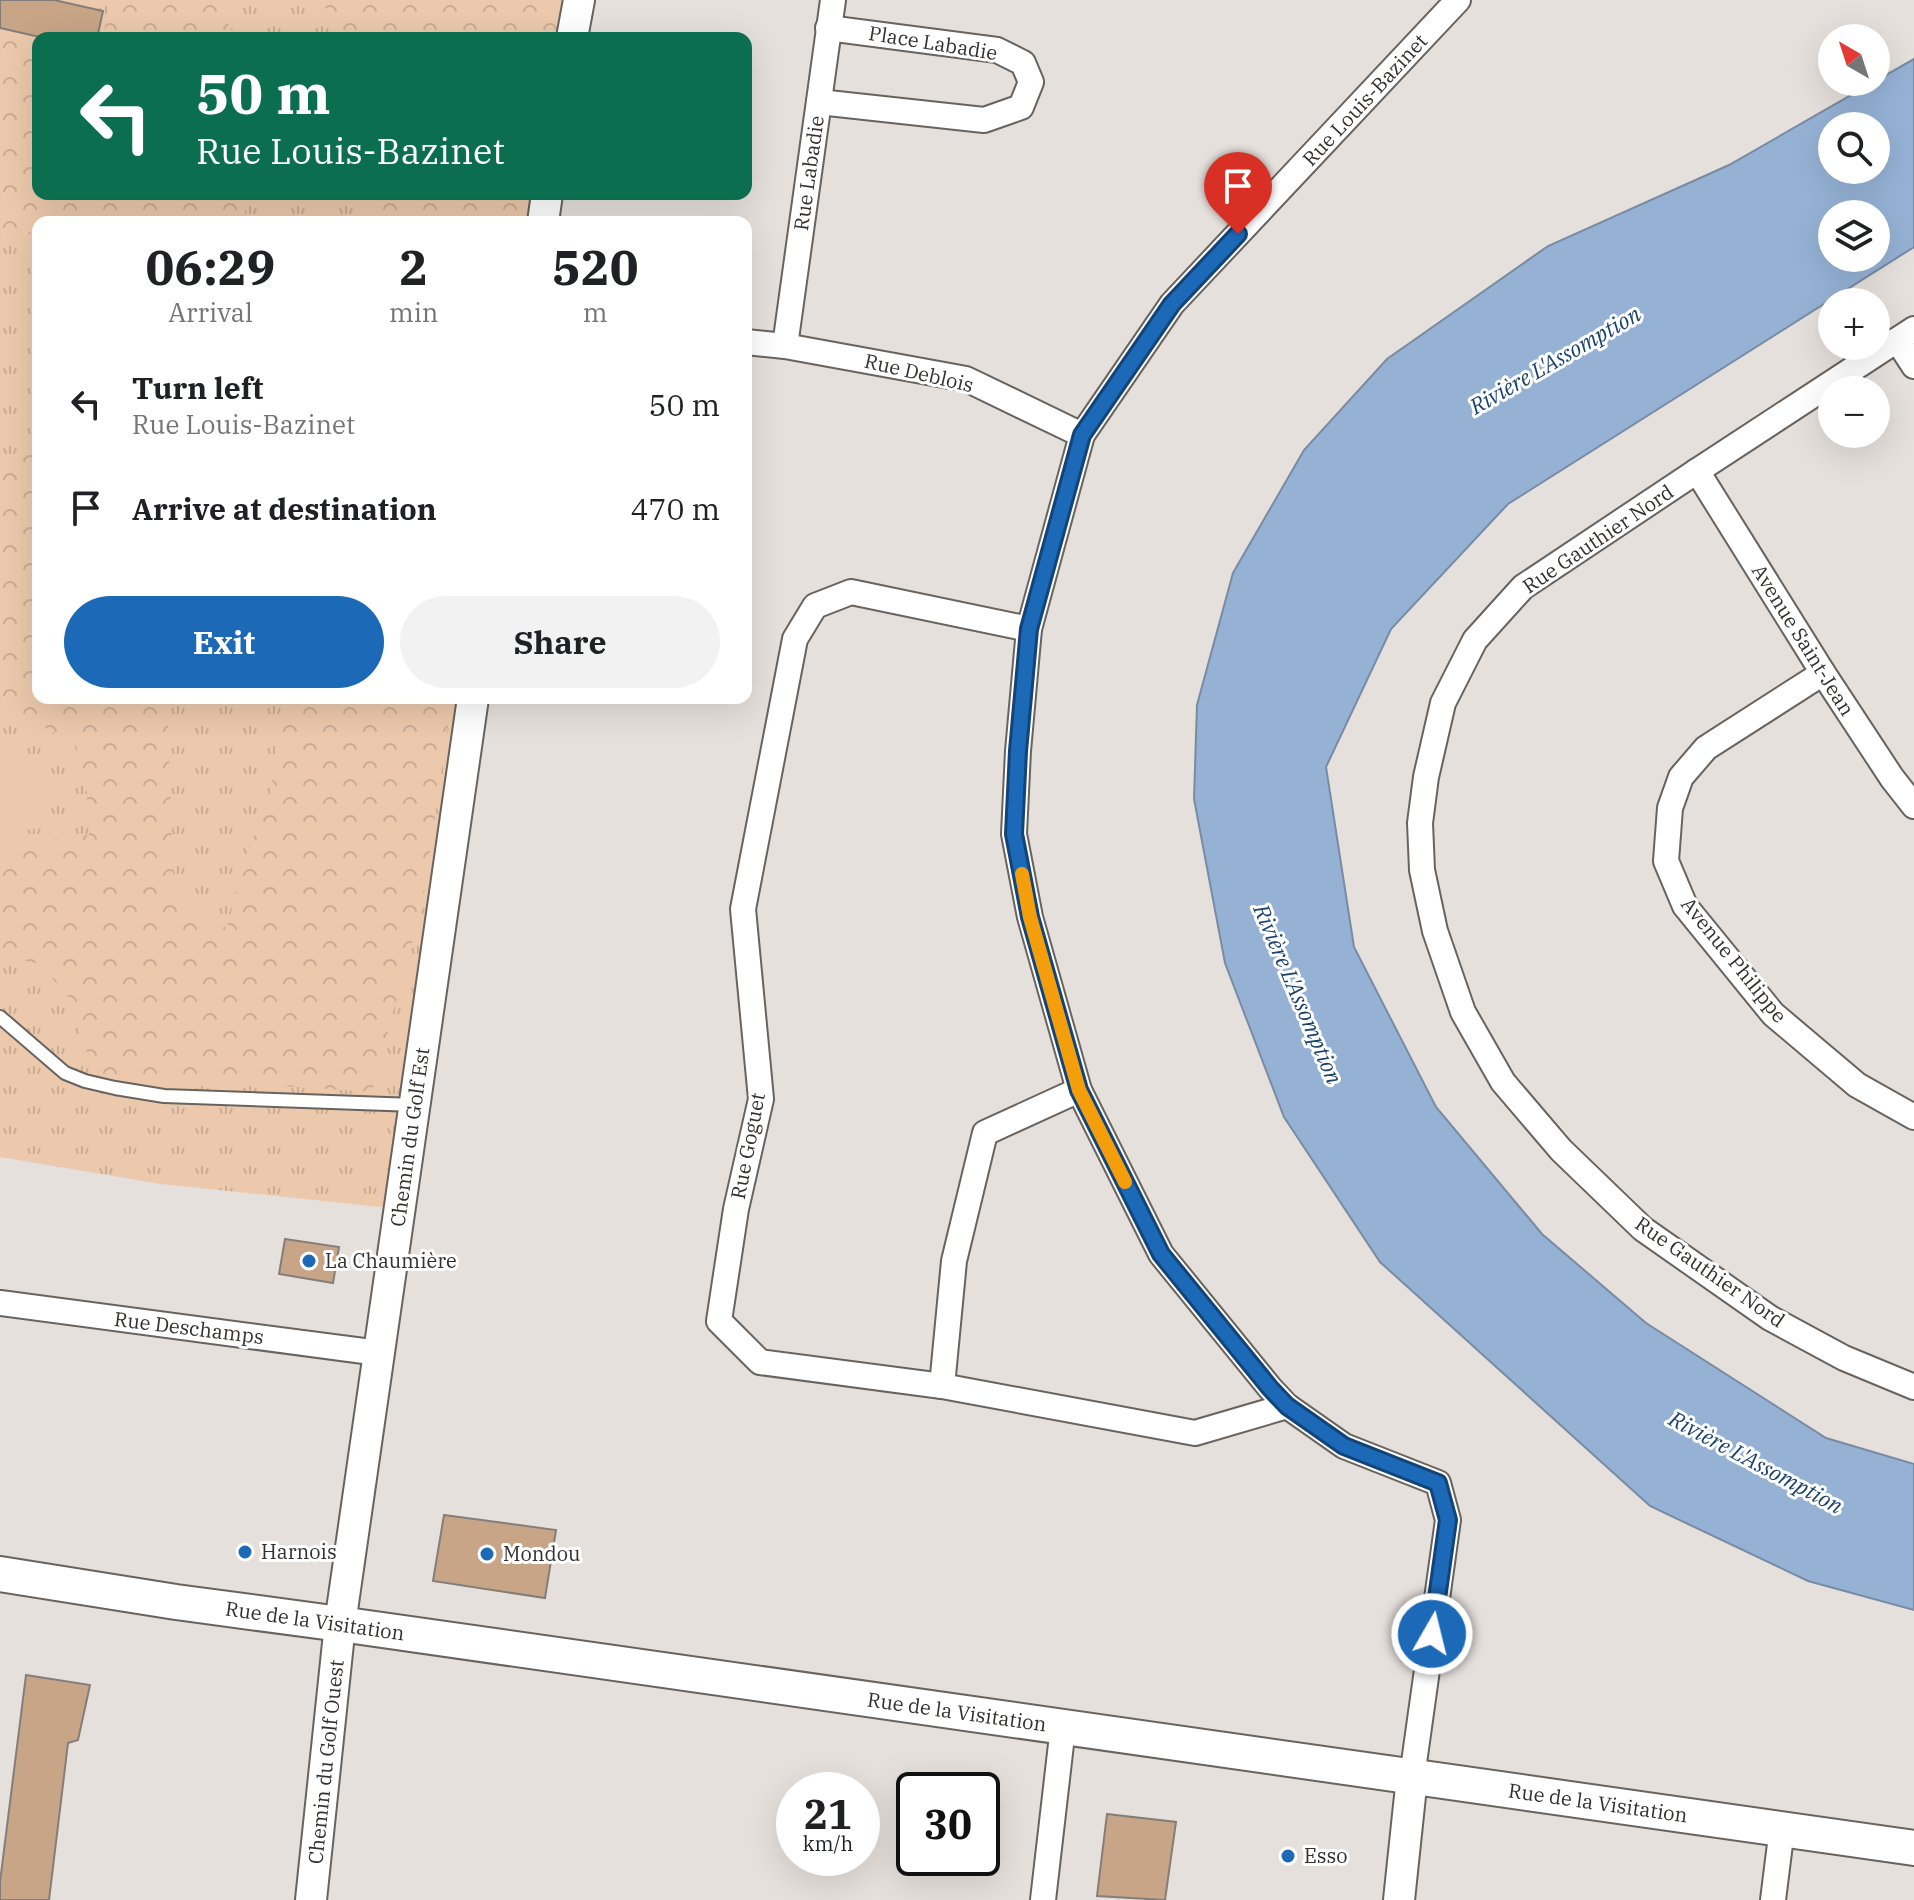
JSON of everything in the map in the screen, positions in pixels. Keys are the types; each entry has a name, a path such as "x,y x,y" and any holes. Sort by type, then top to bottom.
{"main road":[{"name":"Rue de la Visitation","path":"0,1574 176,1602 1914,1848"}],"street":[{"path":"573,32 579,0"},
{"name":"Rue Labadie","path":"785,346 833,0"},
{"name":"Rue Louis-Bazinet","path":"1412,1777 1448,1520 1438,1483 1344,1446 1287,1406 1161,1254 1079,1090 1030,917 1014,834 1029,629 1082,435 1172,304 1458,0"},
{"name":"Place Labadie","path":"819,102 984,120 1021,107 1031,82 1023,63 997,50 828,28"},
{"path":"1906,335 1914,366"},
{"name":"Rue Gauthier Nord","path":"1906,335 1523,587 1475,640 1443,703 1426,777 1420,823 1422,870 1435,931 1463,1012 1503,1082 1561,1150 1643,1229 1770,1318 1844,1358 1914,1387"},
{"name":"Rue Deblois","path":"752,343 966,379 1082,435"},
{"name":"Avenue Saint-Jean","path":"1697,471 1823,673 1914,806"},
{"name":"Rue Goguet","path":"1029,629 851,592 815,606 795,639 743,909 761,1099 736,1209 719,1321 760,1362 942,1386 1195,1433 1287,1406"},
{"name":"Avenue Philippe","path":"1823,673 1706,748 1681,777 1670,808 1666,861 1685,906 1773,1014 1857,1085 1914,1117"},
{"name":"Chemin du Golf Est","path":"340,1624 472,704"},
{"path":"942,1386 954,1261 985,1133 1079,1090"},
{"name":"Rue Deschamps","path":"0,1303 379,1353"},
{"name":"Chemin du Golf Ouest","path":"311,1900 340,1624"},
{"path":"1043,1900 1063,1727"},
{"path":"1399,1900 1412,1777"},
{"path":"1773,1900 1782,1828"}],"lane":[{"path":"0,1017 65,1073 115,1088 164,1096 415,1105"}],"green space":[{"path":"0,0 583,0 579,32 32,32 32,200 553,200 551,216 32,216 32,704 476,704 400,1209 161,1184 0,1157"},
{"path":"110,0 215,0 233,32 104,32"},
{"path":"320,0 561,0 556,32 341,32"},
{"path":"0,37 32,44 32,200 247,200 244,216 32,216 32,231 0,239"},
{"path":"373,200 527,200 524,216 362,216"},
{"path":"32,435 32,704 167,704 174,896 227,928 244,861 270,796 284,704 451,704 423,900 372,1092 94,1073 68,997 40,964 0,956 0,847 89,835 86,779 74,744 0,703 0,460 9,460"},
{"path":"0,757 32,759 49,772 48,803 35,829 11,831 0,826"}],"water":[{"name":"Rivière L'Assomption","path":"1914,59 1914,247 1890,262 1890,200 1818,200 1818,272 1875,272 1849,288 1818,288 1818,308 1508,504 1391,629 1326,767 1354,947 1436,1107 1542,1234 1646,1323 1826,1438 1914,1464 1914,1610 1808,1581 1650,1506 1380,1262 1284,1117 1225,963 1194,799 1197,705 1233,573 1304,450 1387,359 1548,246 1729,165 1818,114 1818,184 1890,184 1890,112 1822,112 1849,96 1890,96 1890,73"}],"building":[{"path":"0,0 54,0 103,11 98,32 32,32 32,35 0,28"},
{"name":"La Chaumière","path":"285,1239 339,1247 333,1283 279,1274"},
{"path":"444,1515 556,1530 545,1598 433,1581"},
{"path":"26,1675 90,1685 78,1740 68,1743 49,1900 0,1900 0,1882"},
{"path":"1107,1814 1176,1822 1165,1900 1097,1896"}],"slow traffic":[{"path":"1022,874 1030,917 1079,1090 1125,1182"}],"place":[{"name":"La Chaumière","path":"309,1261"},
{"name":"Harnois","path":"245,1552"},
{"name":"Mondou","path":"487,1554"},
{"name":"Esso","path":"1288,1856"}],"route":[{"path":"1238,234 1172,304 1082,435 1029,629 1014,834 1030,917 1079,1090 1161,1254 1287,1406 1344,1446 1438,1483 1448,1520 1432,1634"}]}
